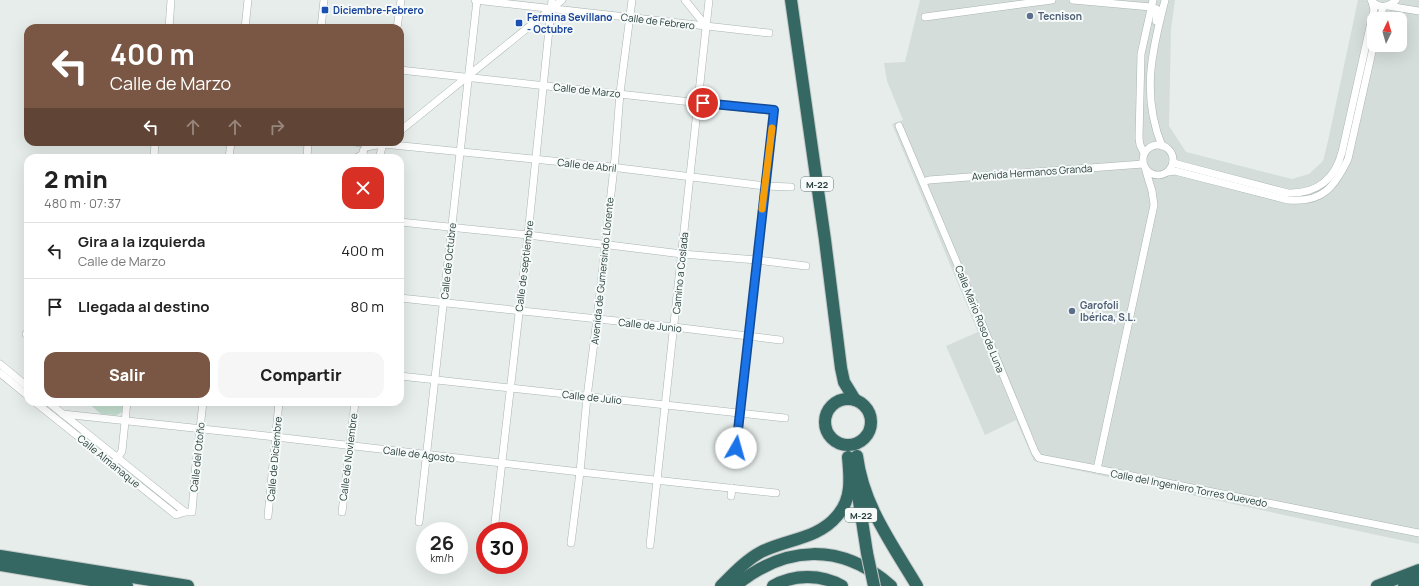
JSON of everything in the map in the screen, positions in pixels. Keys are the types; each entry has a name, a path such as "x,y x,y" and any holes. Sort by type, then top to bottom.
{"highway":[{"name":"M-22","path":"791,0 825,240 841,368 844,382 855,400 865,407 870,418 869,431 861,441 853,456 867,553 874,586"},
{"name":"M-22","path":"841,368 839,390 834,404 827,413 825,420 830,436 853,456"},
{"path":"834,404 841,400 855,400"},
{"path":"839,443 854,444 861,441"},
{"path":"721,586 759,553 811,535 824,529 832,522 841,511 847,500 853,456"},
{"path":"853,456 873,512 888,540 917,586"},
{"path":"0,552 58,565"},
{"path":"735,586 770,563 810,554 849,560 866,567 880,576 891,586"},
{"path":"0,556 188,586"},
{"path":"0,565 127,586"},
{"path":"1377,586 1419,570"},
{"path":"773,586 789,579 802,577 826,579 842,586"},
{"path":"1404,586 1419,580"}],"street":[{"path":"169,24 171,0"},
{"path":"245,24 248,0"},
{"path":"321,24 324,0"},
{"path":"398,24 401,0"},
{"name":"Calle de Febrero","path":"476,0 769,33"},
{"name":"Calle de Octubre","path":"419,522 436,380 476,0"},
{"name":"Calle de septiembre","path":"495,522 528,235 552,0"},
{"path":"404,128 562,0"},
{"name":"Avenida de Gumersindo Llorente","path":"571,543 597,319 620,93 632,0"},
{"path":"685,0 706,26"},
{"name":"Camino a Coslada","path":"650,545 709,0"},
{"path":"925,17 997,4 1052,0"},
{"path":"1073,0 1152,4 1157,9 1156,33"},
{"path":"1162,146 1151,104 1150,77 1156,33 1164,0"},
{"path":"1383,12 1386,6 1396,0"},
{"path":"1371,1 1375,5 1419,12"},
{"path":"1173,162 1288,193 1306,192 1329,179 1339,162 1342,152 1374,10 1371,1"},
{"path":"1144,153 1140,145 1139,138 1141,54 1152,4"},
{"path":"1168,172 1173,162 1172,154 1169,150 1162,146 1158,145 1150,147 1144,153 1142,160 1146,171 1151,175 1160,176 1168,172 1175,171 1288,200 1308,200 1319,196 1332,187 1348,159 1372,52"},
{"name":"Calle de Marzo","path":"404,70 774,110 765,186"},
{"name":"Calle Mario Roso de Luna","path":"899,126 1035,452 1040,458 1097,469"},
{"name":"Calle de Abril","path":"404,145 613,167 765,186 791,187"},
{"path":"363,154 364,149 368,146"},
{"path":"373,146 378,148 380,154"},
{"name":"Avenida Hermanos Granda","path":"923,182 929,180 1143,164"},
{"name":"Calle del Ingeniero Torres Quevedo","path":"1146,171 1152,191 1154,205 1097,469 1419,533"},
{"path":"1152,191 1160,176"},
{"path":"736,448 765,186"},
{"path":"404,222 452,226 682,254 757,260 806,266"},
{"name":"Calle de Junio","path":"404,298 674,327 780,340"},
{"path":"0,364 24,384"},
{"path":"0,373 24,393"},
{"name":"Calle de Julio","path":"404,376 785,418"},
{"name":"Calle Almanaque","path":"40,406 116,461"},
{"path":"53,406 116,461 122,451 127,406"},
{"name":"Calle del Otoño","path":"116,461 188,512 203,406"},
{"name":"Calle de Diciembre","path":"268,516 279,406"},
{"name":"Calle de Noviembre","path":"342,512 355,406"},
{"name":"Calle de Agosto","path":"63,414 276,436 350,446 776,493"},
{"path":"731,496 732,488"}],"shaded area":[{"path":"920,0 1175,0 1171,29 1169,126 1186,152 1292,179 1309,174 1323,161 1358,0 1419,0 1419,544 1034,461 1016,420 985,435 946,346 978,332 892,124 903,120 887,81 884,63 905,62"}],"green space":[{"path":"92,406 123,406 122,412 117,415 101,414"}],"slow traffic":[{"path":"762,209 772,128"}],"place":[{"name":"Diciembre-Febrero","path":"325,10"},
{"name":"Tecnison","path":"1030,16"},
{"name":"Fermina Sevillano - Octubre","path":"519,23"},
{"name":"Garofoli Ibérica, S.L.","path":"1072,311"}],"route":[{"path":"703,103 774,110 736,448"}]}
